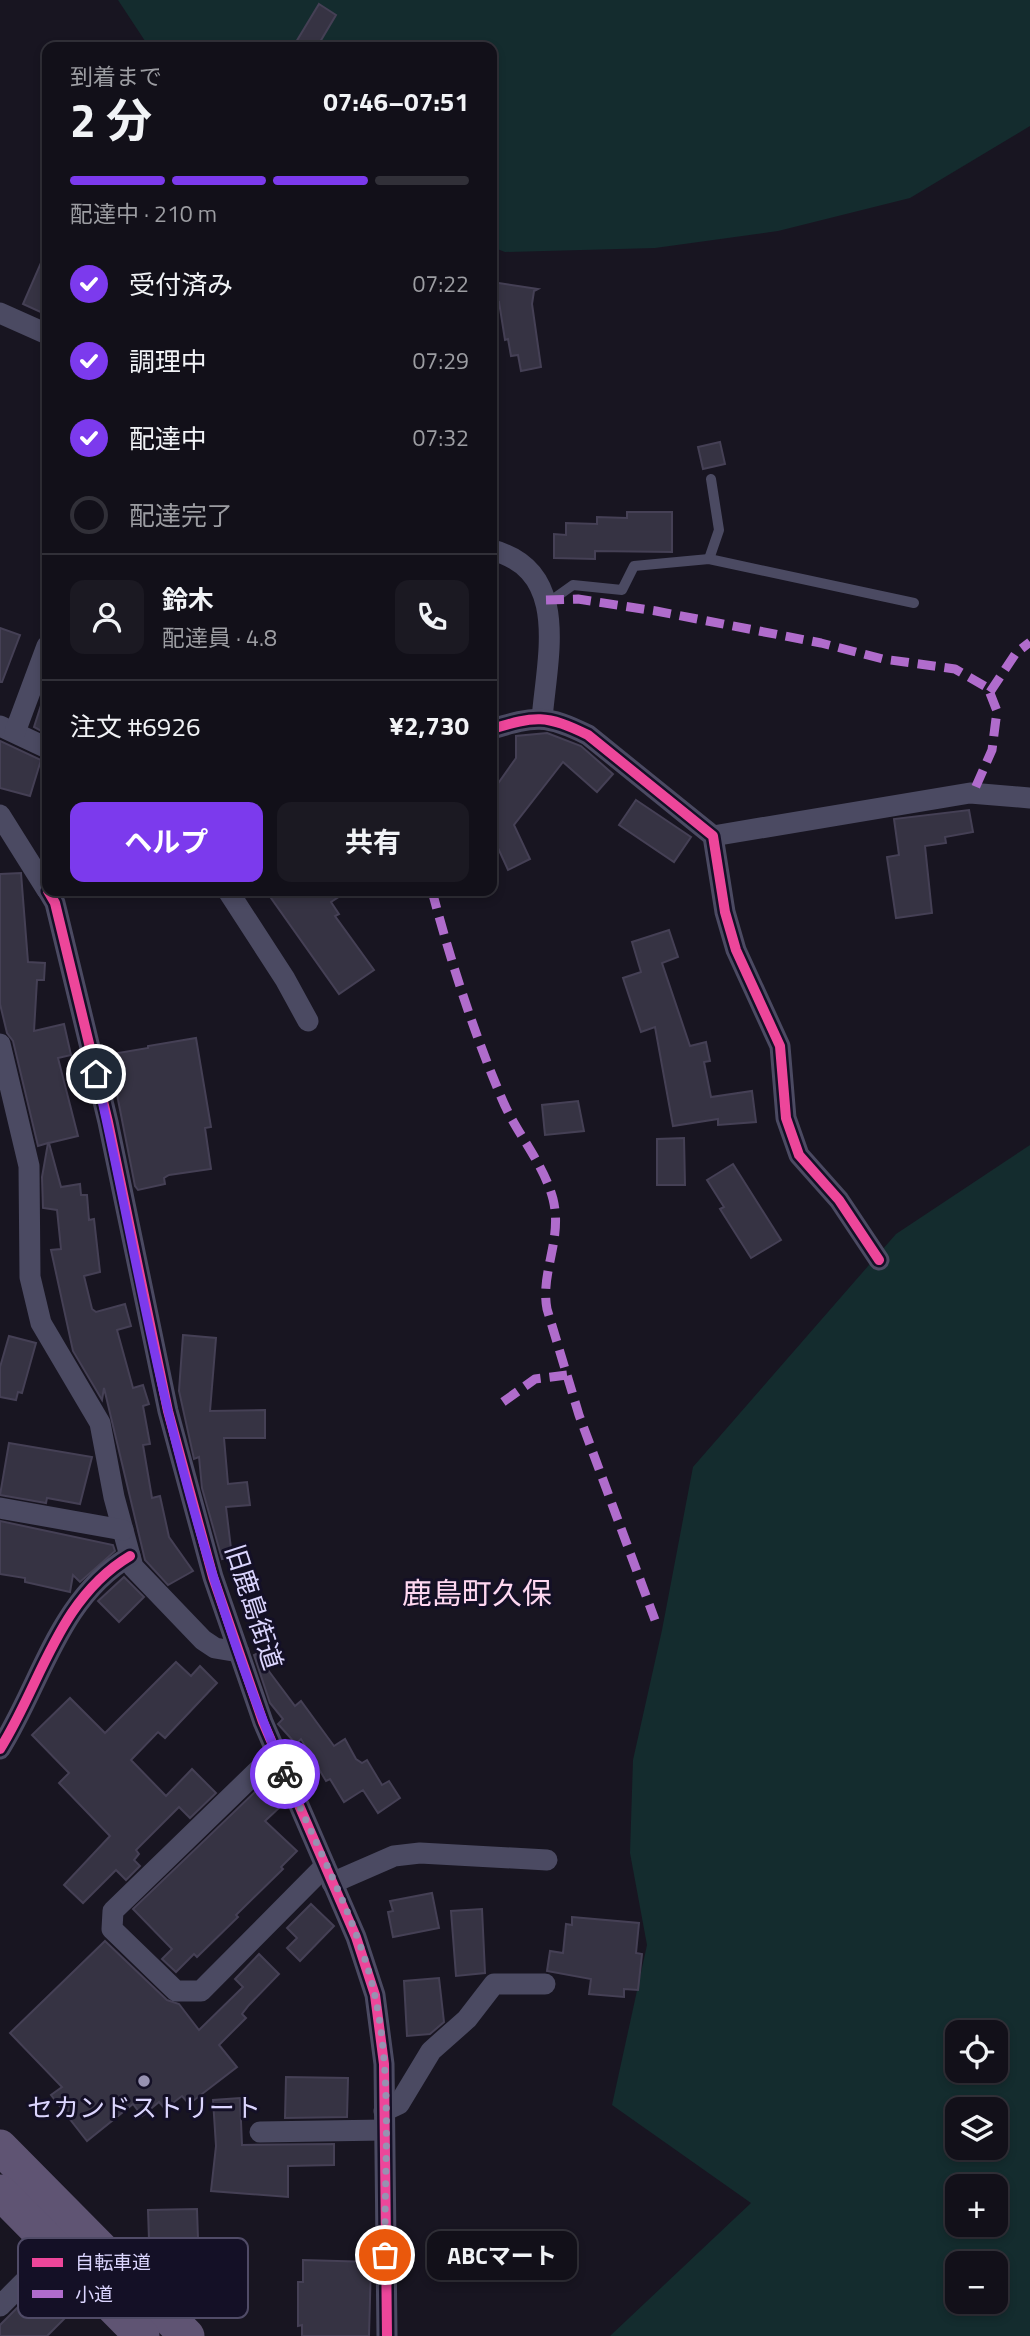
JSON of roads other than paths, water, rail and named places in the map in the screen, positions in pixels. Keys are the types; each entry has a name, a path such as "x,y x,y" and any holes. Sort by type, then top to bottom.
{"main road":[{"path":"0,2147 90,2238"},
{"path":"0,2192 43,2238"},
{"path":"124,2318 142,2336"},
{"path":"169,2318 187,2336"}],"street":[{"path":"0,313 42,332"},
{"path":"497,551 530,569 544,591 549,635 542,719"},
{"path":"42,656 7,729 42,746"},
{"path":"497,728 529,718 542,719 554,720 588,735 713,836 725,912 736,950 780,1046 786,1118 799,1155 839,1200 879,1260"},
{"path":"713,836 970,793 1030,798"},
{"name":"旧鹿島街道","path":"0,814 42,880"},
{"name":"旧鹿島街道","path":"51,896 108,1122 168,1411 213,1577 276,1753 356,1937 375,1995 384,2064 387,2336"},
{"path":"231,896 285,979 308,1021"},
{"path":"0,1044 29,1166 30,1278 35,1303 41,1323 100,1423 130,1556 138,1573 203,1640 215,1648 239,1652"},
{"path":"0,1508 123,1530"},
{"path":"0,1749 62,1626 99,1580 130,1556"},
{"path":"276,1753 113,1911 113,1929 176,1991 201,1991 329,1875 394,1856 420,1853 547,1860"},
{"path":"260,2132 384,2121 399,2104 431,2051 467,2019 488,1988 494,1984 545,1984"},
{"path":"0,2306 18,2288"}],"lane":[{"path":"709,559 719,530 711,479"},
{"path":"552,600 573,585 622,590 634,566 709,559 914,603"}],"place":[{"name":"セカンドストリート","path":"144,2081"},
{"name":"ABCマート","path":"385,2255"}],"district":[{"name":"鹿島町久保","path":"477,1594"}]}
